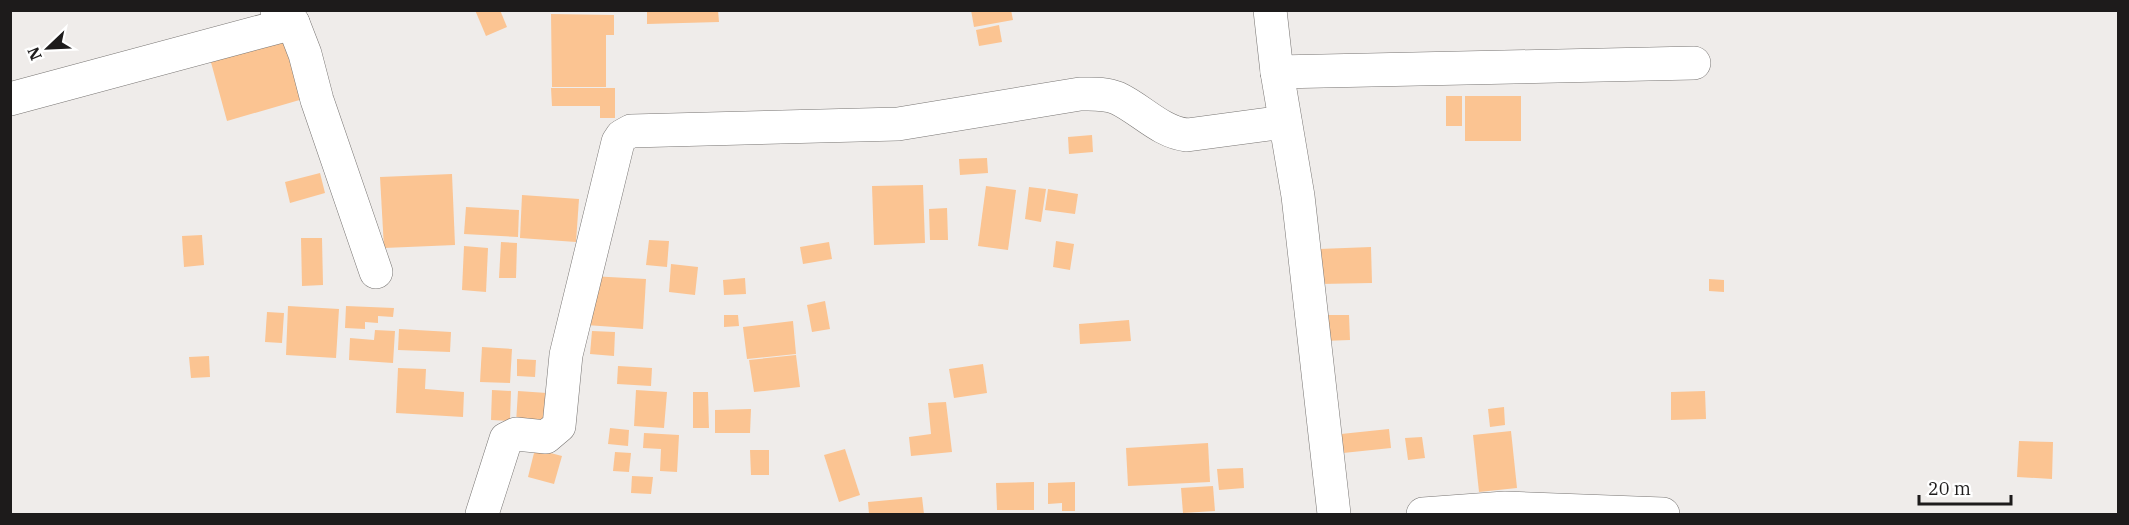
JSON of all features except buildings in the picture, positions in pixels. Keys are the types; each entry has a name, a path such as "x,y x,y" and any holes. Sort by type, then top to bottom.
{"street":[{"path":"1270,10 1277,72 1298,196 1334,514"},
{"path":"10,99 285,16 305,54 317,100 376,272"},
{"path":"1277,72 1694,63"},
{"path":"482,514 506,439 516,434 546,437 559,426 566,355 618,142 622,136 631,131 898,124 1080,94 1099,94 1118,99 1170,131 1187,135 1285,122"},
{"path":"1423,514 1505,508 1663,514"}]}
